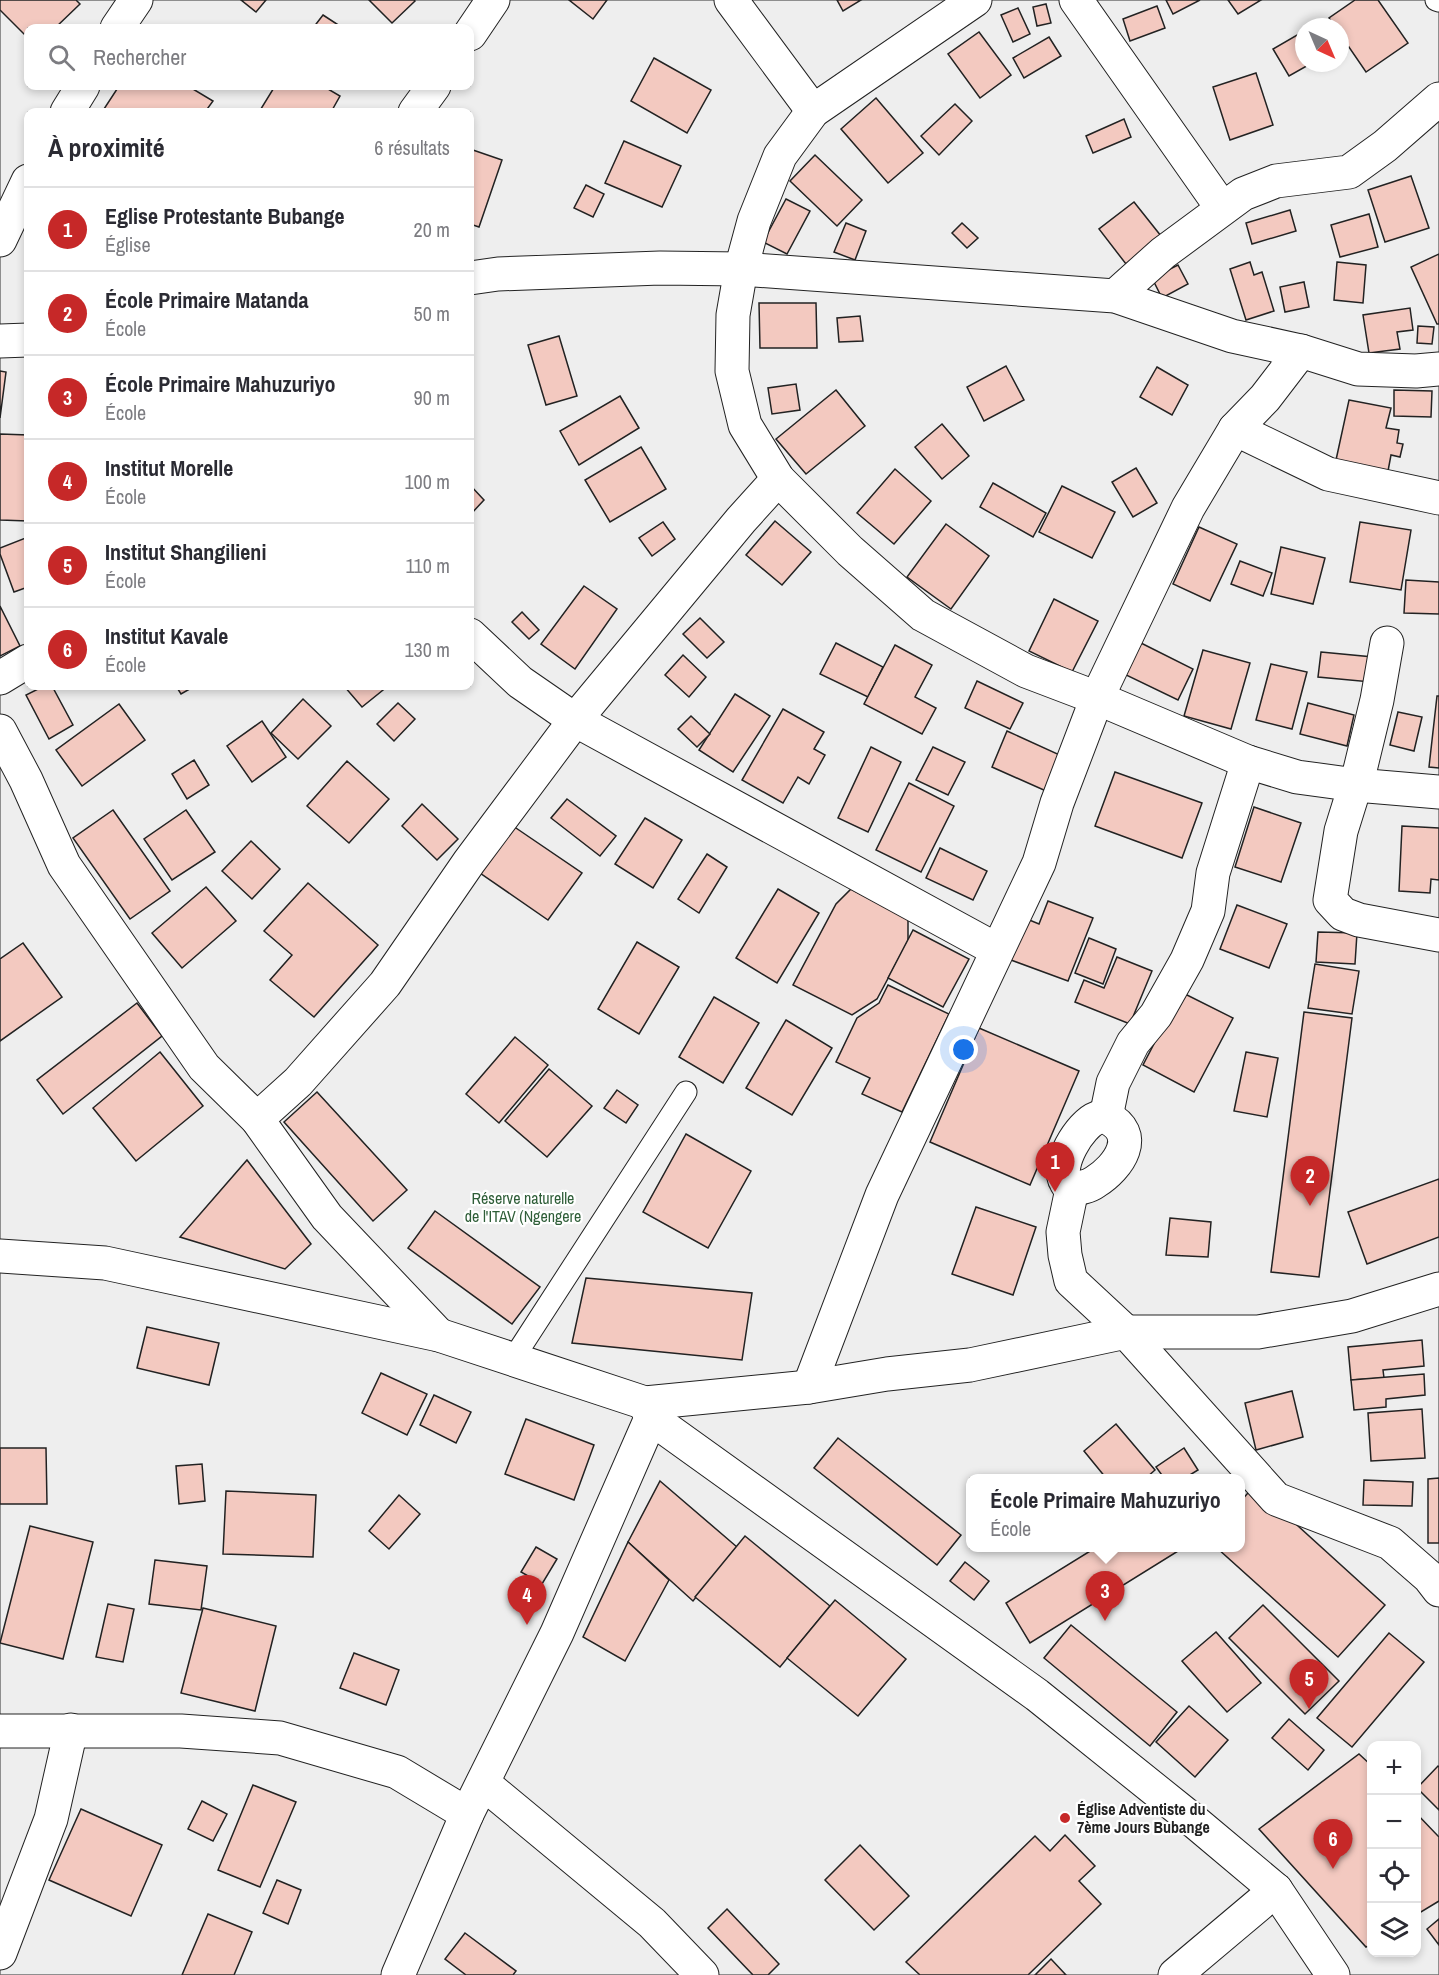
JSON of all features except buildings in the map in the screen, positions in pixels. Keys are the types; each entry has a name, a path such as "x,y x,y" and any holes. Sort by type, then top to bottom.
{"street":[{"path":"120,24 136,0"},
{"path":"474,28 493,0"},
{"path":"731,0 813,111"},
{"path":"975,0 813,111 780,156 754,221 741,269 734,315 732,371 745,425 778,479 850,551 922,615 1026,670 1248,762 1297,777 1439,792"},
{"path":"1076,0 1222,208"},
{"path":"70,108 81,90"},
{"path":"418,108 431,90"},
{"path":"1115,296 1163,253 1243,194 1276,181 1349,172 1385,146 1439,99"},
{"path":"0,240 24,189"},
{"path":"474,277 498,274 660,268 741,269 1115,296 1232,336 1301,351 1358,369 1416,371 1439,369"},
{"path":"0,341 24,340"},
{"path":"809,1387 882,1195 1040,863 1057,803 1097,698 1188,508 1234,429 1265,398 1301,351"},
{"path":"1234,429 1328,474 1439,498"},
{"path":"257,1119 298,1082 385,984 469,862 575,720 741,520 778,479"},
{"path":"474,639 520,682 575,720 998,950"},
{"path":"1387,643 1377,700 1356,785 1341,831 1330,900 1343,914 1359,920 1439,935"},
{"path":"0,678 24,663"},
{"path":"0,731 13,783 64,865 204,1067 257,1119 327,1217 439,1335"},
{"path":"1106,1117 1113,1083 1133,1043 1156,1015 1187,960 1208,911 1213,873 1248,762"},
{"path":"1106,1117 1114,1121 1125,1138 1124,1150 1118,1162 1094,1183 1072,1189 1065,1182 1063,1172 1072,1143 1096,1118 1106,1117"},
{"path":"1072,1189 1063,1232 1071,1281 1126,1332 1276,1499 1390,1542 1436,1580"},
{"path":"0,1256 105,1263 439,1335 513,1359 648,1411 1037,1695 1180,1810 1276,1890 1333,1975"},
{"path":"648,1411 887,1374 970,1365 1126,1332 1258,1332 1352,1316 1439,1289"},
{"path":"398,1975 467,1814 557,1633 648,1411"},
{"path":"0,1953 51,1819 71,1730"},
{"path":"0,1731 180,1731 280,1738 397,1772 467,1814"},
{"path":"483,1782 652,1923 702,1975"},
{"path":"1175,1975 1276,1890"}],"lane":[{"path":"513,1359 686,1092"}],"green space":[{"name":"Réserve naturelle de l'ITAV (Ngengere","path":"0,0 1439,0 1439,1975 0,1975"}],"place":[{"name":"Eglise Protestante Bubange","path":"1055,1192"},
{"name":"École Primaire Matanda","path":"1310,1206"},
{"name":"École Primaire Mahuzuriyo","path":"1105,1621"},
{"name":"Institut Morelle","path":"527,1625"},
{"name":"Institut Shangilieni","path":"1309,1709"},
{"name":"Église Adventiste du 7ème Jours Bubange","path":"1065,1818"},
{"name":"Institut Kavale","path":"1333,1869"}]}
